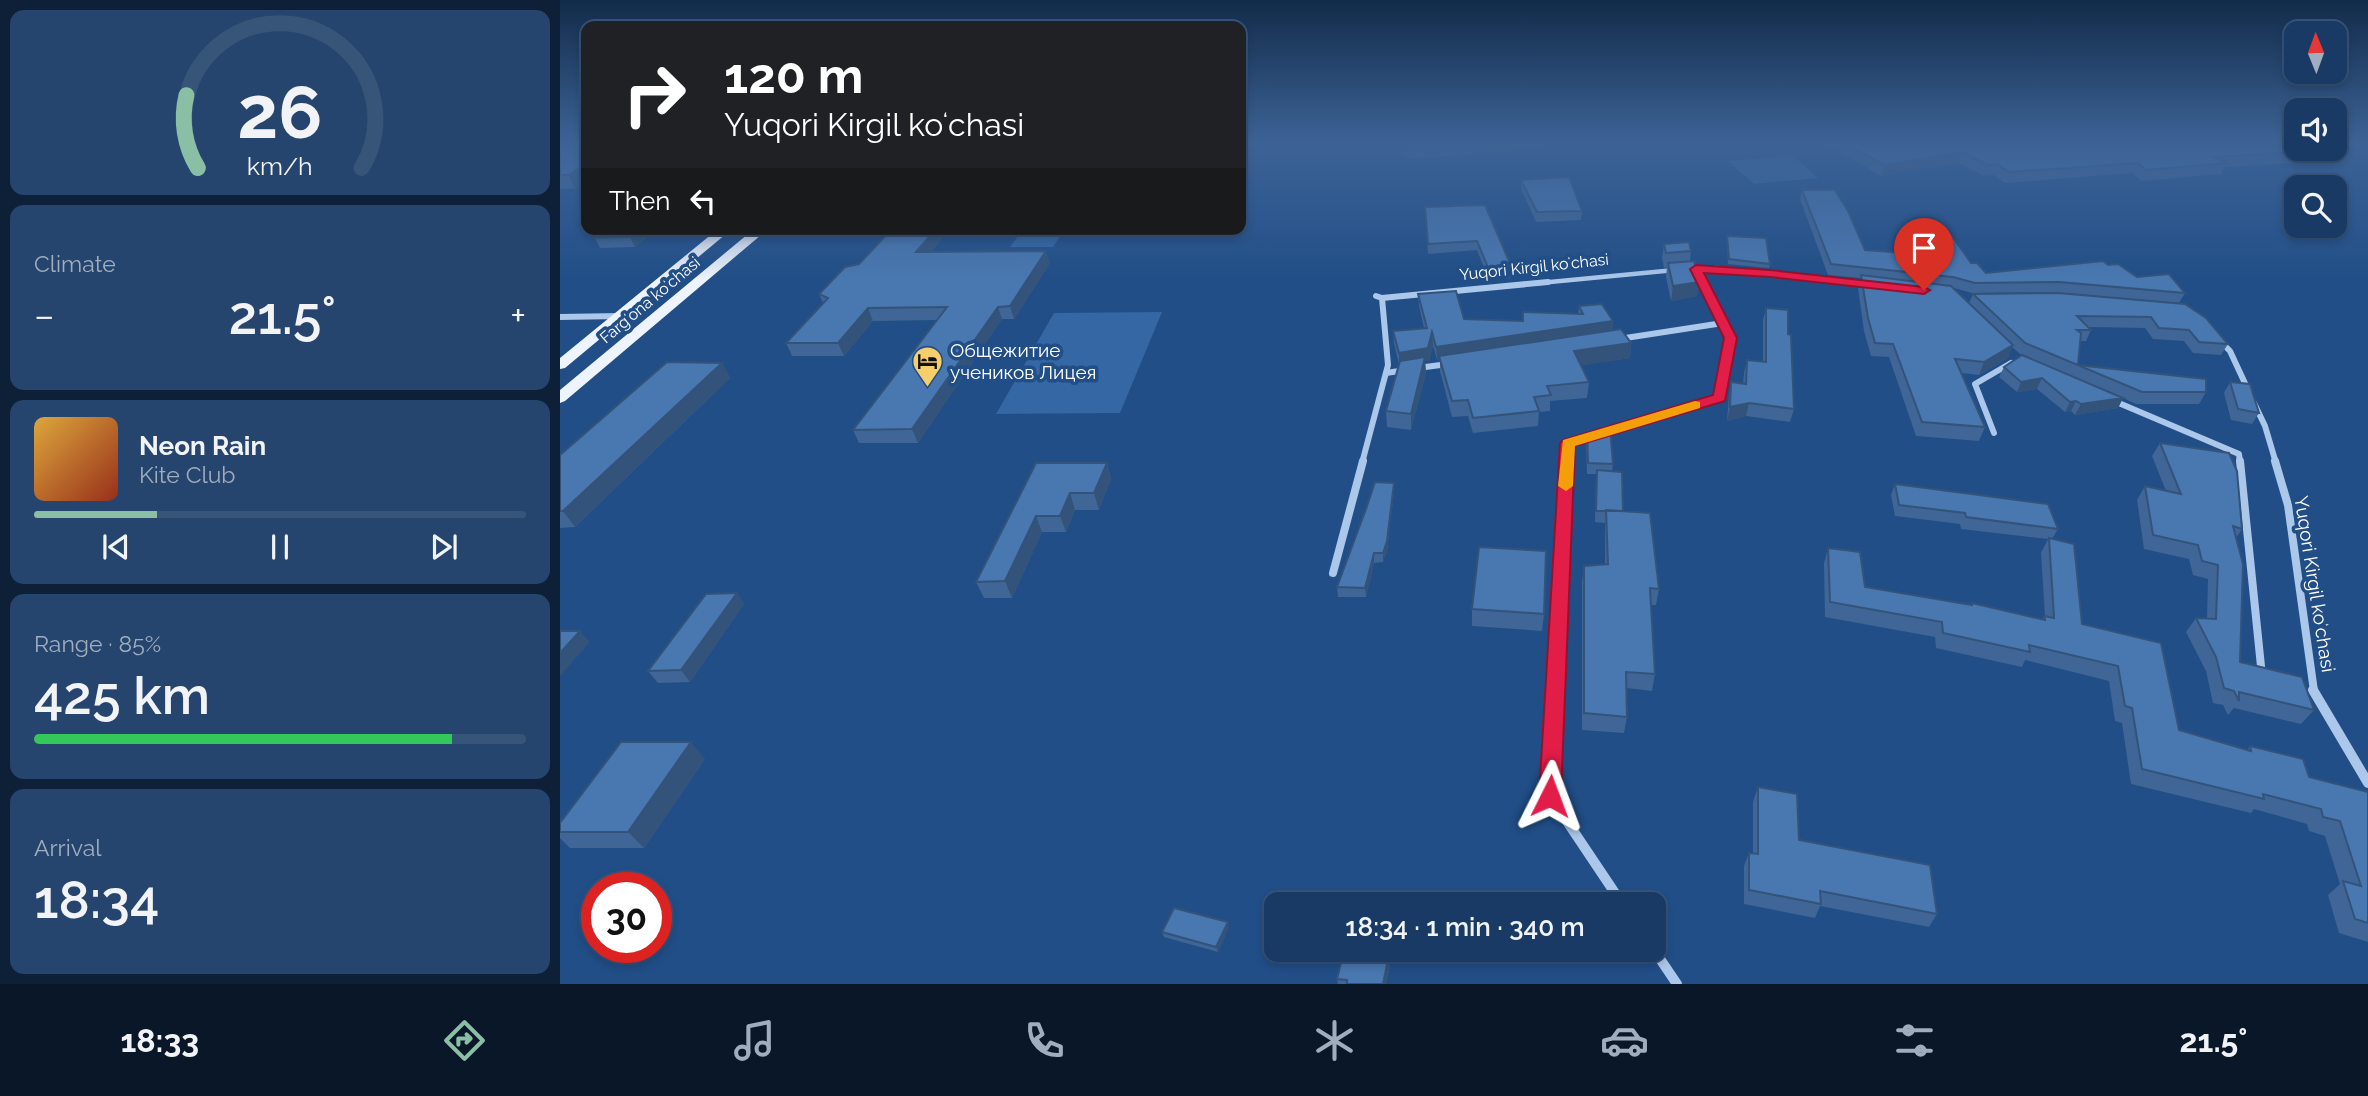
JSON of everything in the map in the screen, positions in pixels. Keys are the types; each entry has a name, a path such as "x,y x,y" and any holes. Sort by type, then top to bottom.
{"main road":[{"name":"Fargʻona koʻchasi","path":"560,365 719,235"},
{"name":"Fargʻona koʻchasi","path":"560,398 755,235"}],"street":[{"name":"Yuqori Kirgil koʻchasi","path":"1386,373 1388,365 1379,297 1717,268 1874,284"},
{"path":"1614,892 1550,796 1568,443 1720,398 1731,338 1696,269"},
{"path":"560,317 620,316"},
{"path":"1615,339 1723,323"},
{"name":"Yuqori Kirgil koʻchasi","path":"2216,336 2230,351 2265,426 2288,505 2313,689 2368,783"},
{"path":"1994,433 1975,384 2017,359 2008,350"},
{"path":"1333,573 1386,373 1454,363"},
{"path":"2104,396 2239,453 2262,678"},
{"path":"1662,962 1677,984"}],"shaded area":[{"path":"1019,235 1061,235 1053,247 1010,247"},
{"path":"1162,312 1120,413 996,414 1054,313"}],"building":[{"path":"1526,190 1574,190 1582,211 1537,212"},
{"path":"1802,190 1835,190 1848,211 1865,250 1933,255 1920,235 1952,236 1971,263 1977,263 1986,273 2103,261 2108,265 2118,264 2137,277 2169,274 2185,293 2059,282 1975,283 1953,277 1831,264"},
{"path":"1485,205 1512,268 1489,270 1477,241 1428,244 1425,207"},
{"path":"599,235 632,235 630,237 595,238"},
{"path":"886,235 931,235 916,252 1046,251 1010,306 998,307 912,429 853,430 947,307 868,308 838,343 786,343 828,298 819,294 845,267 859,264"},
{"path":"1727,236 1766,238 1770,264 1729,259"},
{"path":"1689,242 1691,251 1666,253 1664,244"},
{"path":"1694,261 1700,282 1673,286 1668,263"},
{"path":"1861,275 1951,286 2013,345 1984,362 1955,359 1985,427 1922,422 1893,344 1875,343"},
{"path":"1456,291 1464,319 1523,321 1523,312 1583,314 1579,306 1602,304 1613,321 1436,347 1432,332 1428,348 1399,353 1393,331 1427,328 1418,294"},
{"path":"2058,293 2185,304 2206,318 2228,344 2199,342 2189,330 2159,328 2151,317 2077,316 2091,330 2077,330 2081,333 2078,365 2206,379 2206,392 2142,392 2025,343 1973,294"},
{"path":"1766,308 1788,310 1794,409 1749,403 1730,407 1731,382 1746,384 1747,360 1766,362"},
{"path":"1621,329 1631,343 1574,351 1589,382 1547,386 1551,395 1534,397 1539,411 1473,418 1468,400 1452,401 1439,356"},
{"path":"2022,355 2123,398 2081,404 2070,402 2042,378 2021,382 2004,367"},
{"path":"1425,357 1411,414 1386,411 1400,361"},
{"path":"667,362 722,363 560,511 560,455"},
{"path":"2230,382 2250,384 2259,413 2238,409"},
{"path":"1610,426 1613,464 1588,463 1587,433"},
{"path":"2160,443 2229,453 2237,471 2242,529 2233,526 2243,564 2240,662 2302,677 2314,710 2239,692 2239,701 2234,691 2224,688 2216,657 2196,618 2216,619 2218,565 2202,561 2198,545 2153,535 2145,486 2181,494"},
{"path":"1036,463 1107,463 1094,493 1070,493 1060,516 1036,516 1005,581 976,582"},
{"path":"1597,470 1622,472 1623,511 1596,511"},
{"path":"1375,482 1394,483 1383,553 1374,553 1365,588 1337,587 1366,509"},
{"path":"1895,484 2048,504 2058,529 1899,505"},
{"path":"1606,510 1650,513 1659,589 1650,588 1655,674 1626,672 1627,717 1584,713 1584,566 1608,564"},
{"path":"2049,538 2074,544 2082,624 2161,643 2179,730 2251,751 2250,746 2303,759 2309,777 2368,792 2368,923 2355,919 2343,881 2361,886 2340,821 2323,817 2321,809 2263,794 2264,799 2142,769 2132,708 2125,706 2118,666 2029,645 2030,652 1943,633 1942,622 1830,602 1828,548 1860,552 1865,587 1972,603 2045,620 2044,616 2054,618"},
{"path":"1479,547 1546,551 1544,614 1472,609"},
{"path":"737,593 681,670 648,671 706,594"},
{"path":"560,631 580,631 560,653"},
{"path":"621,742 691,742 628,832 560,832 560,823"},
{"path":"1758,787 1797,794 1799,840 1930,865 1937,914 1820,891 1821,904 1749,890 1749,853 1758,854"},
{"path":"1174,908 1228,922 1216,947 1162,932"},
{"path":"1341,962 1388,962 1383,984 1347,984 1347,980 1337,979"}],"slow traffic":[{"path":"1566,486 1568,443 1695,405"}],"place":[{"name":"Общежитие учеников Лицея","path":"927,388"}],"route":[{"path":"1550,796 1568,443 1720,398 1731,338 1696,269 1717,268 1924,290"}]}
